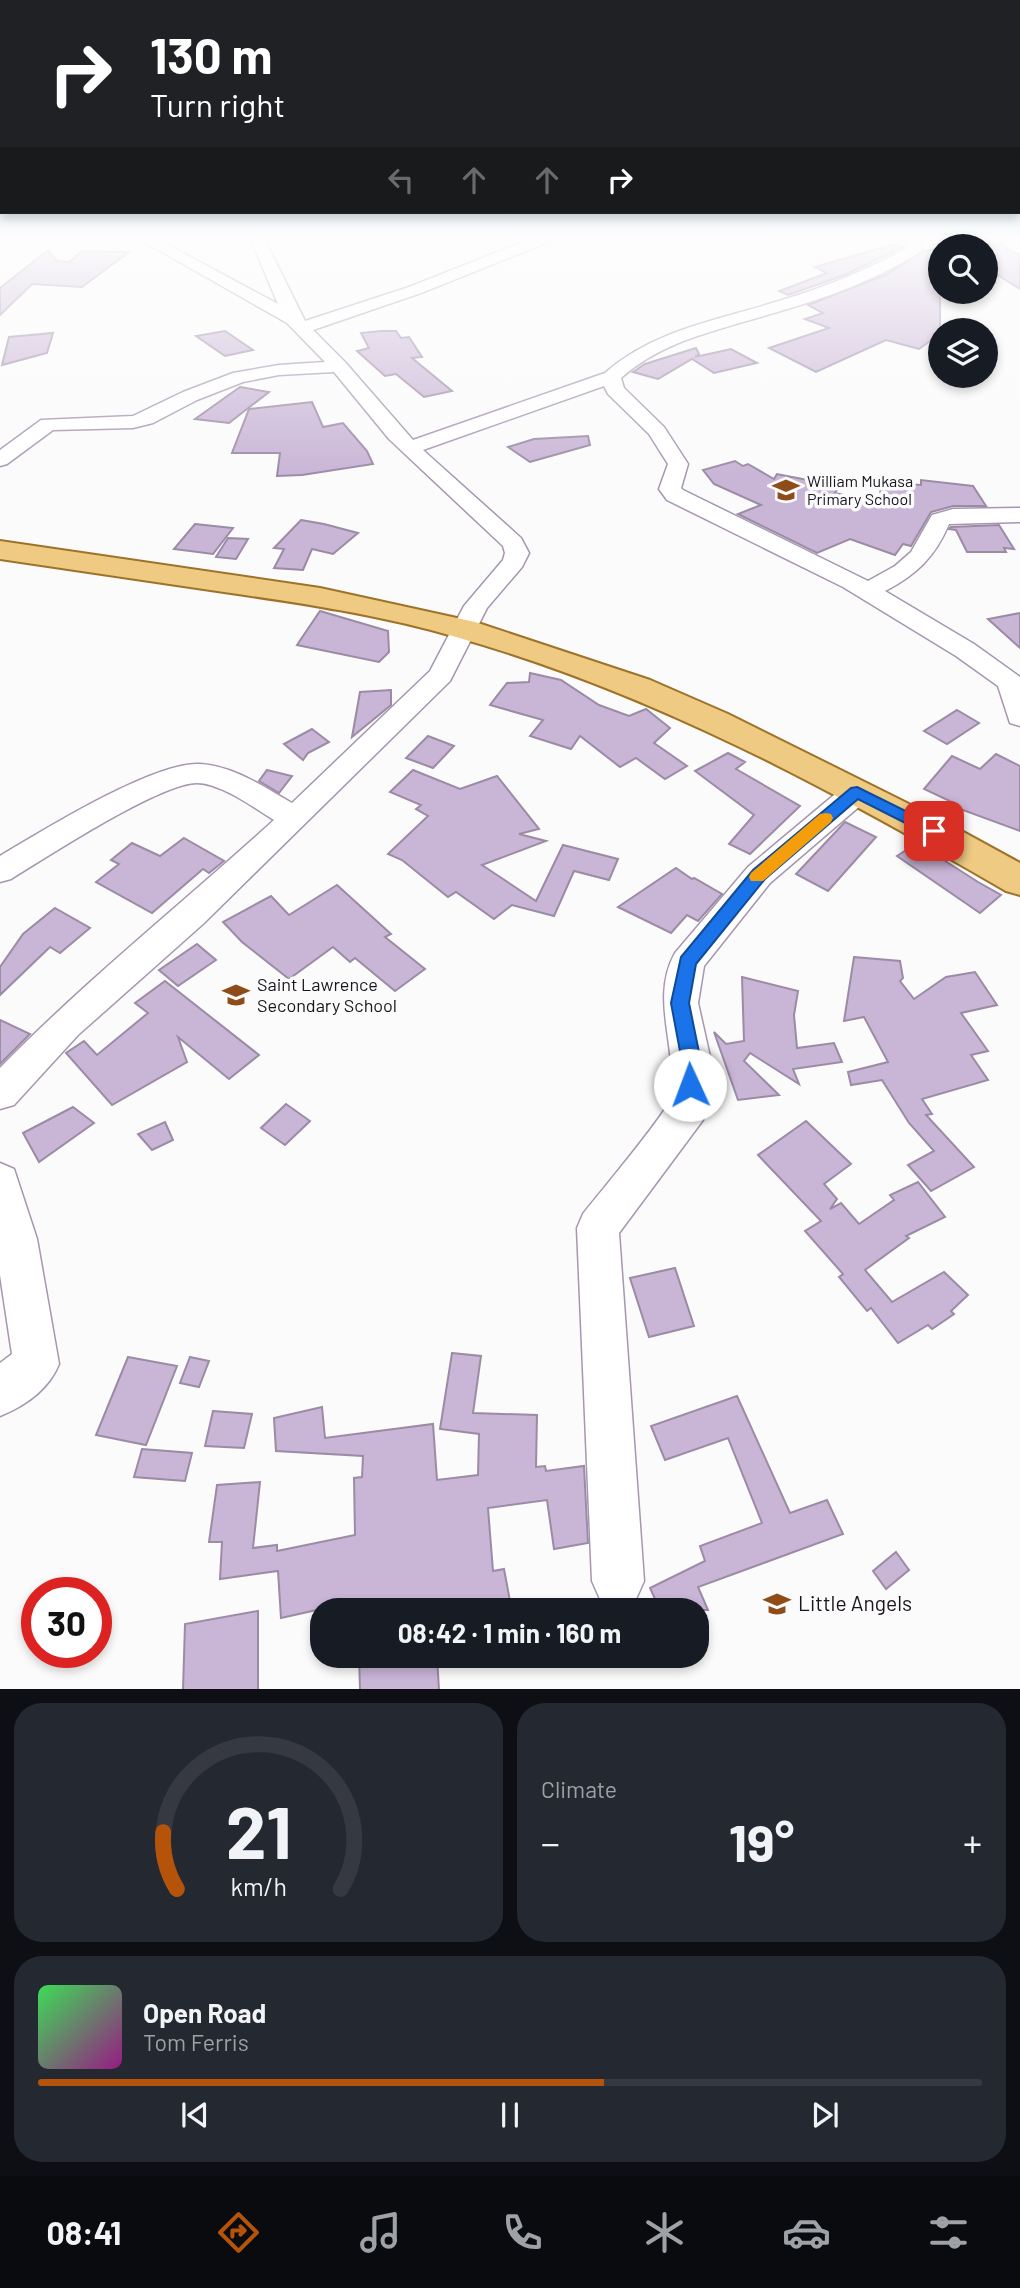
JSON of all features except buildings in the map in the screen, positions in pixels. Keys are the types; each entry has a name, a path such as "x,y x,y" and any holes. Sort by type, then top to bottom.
{"main road":[{"path":"0,550 320,597 464,629 638,687 716,721 934,831 1020,881"}],"street":[{"path":"0,1093 65,1025 191,915 441,675 476,606 514,562 517,553 513,543 409,448 339,366 298,323 290,319"},
{"path":"296,319 298,323"},
{"path":"298,323 313,319"},
{"path":"409,448 611,377 636,354 662,342 738,319"},
{"path":"0,460 48,424 133,422 146,419 190,396 239,377 279,370 339,366"},
{"path":"611,377 615,390 668,446 678,464 670,489 675,495 867,592 965,650 1011,683 1020,717"},
{"path":"867,592 911,568 930,545 940,520 953,516 1020,515"},
{"path":"0,871 139,793 186,774 197,773 222,780 295,818"},
{"path":"618,1581 598,1228 689,1108 692,1062 680,1003 687,962 759,874 857,792"},
{"path":"0,1182 16,1239 36,1364 0,1394"}],"slow traffic":[{"path":"757,877 826,818"}],"place":[{"name":"William Mukasa Primary School","path":"786,490"},
{"name":"Saint Lawrence Secondary School","path":"236,995"},
{"name":"Little Angels","path":"777,1604"}],"route":[{"path":"690,1085 692,1062 680,1003 687,962 759,874 857,792 934,831"}]}
